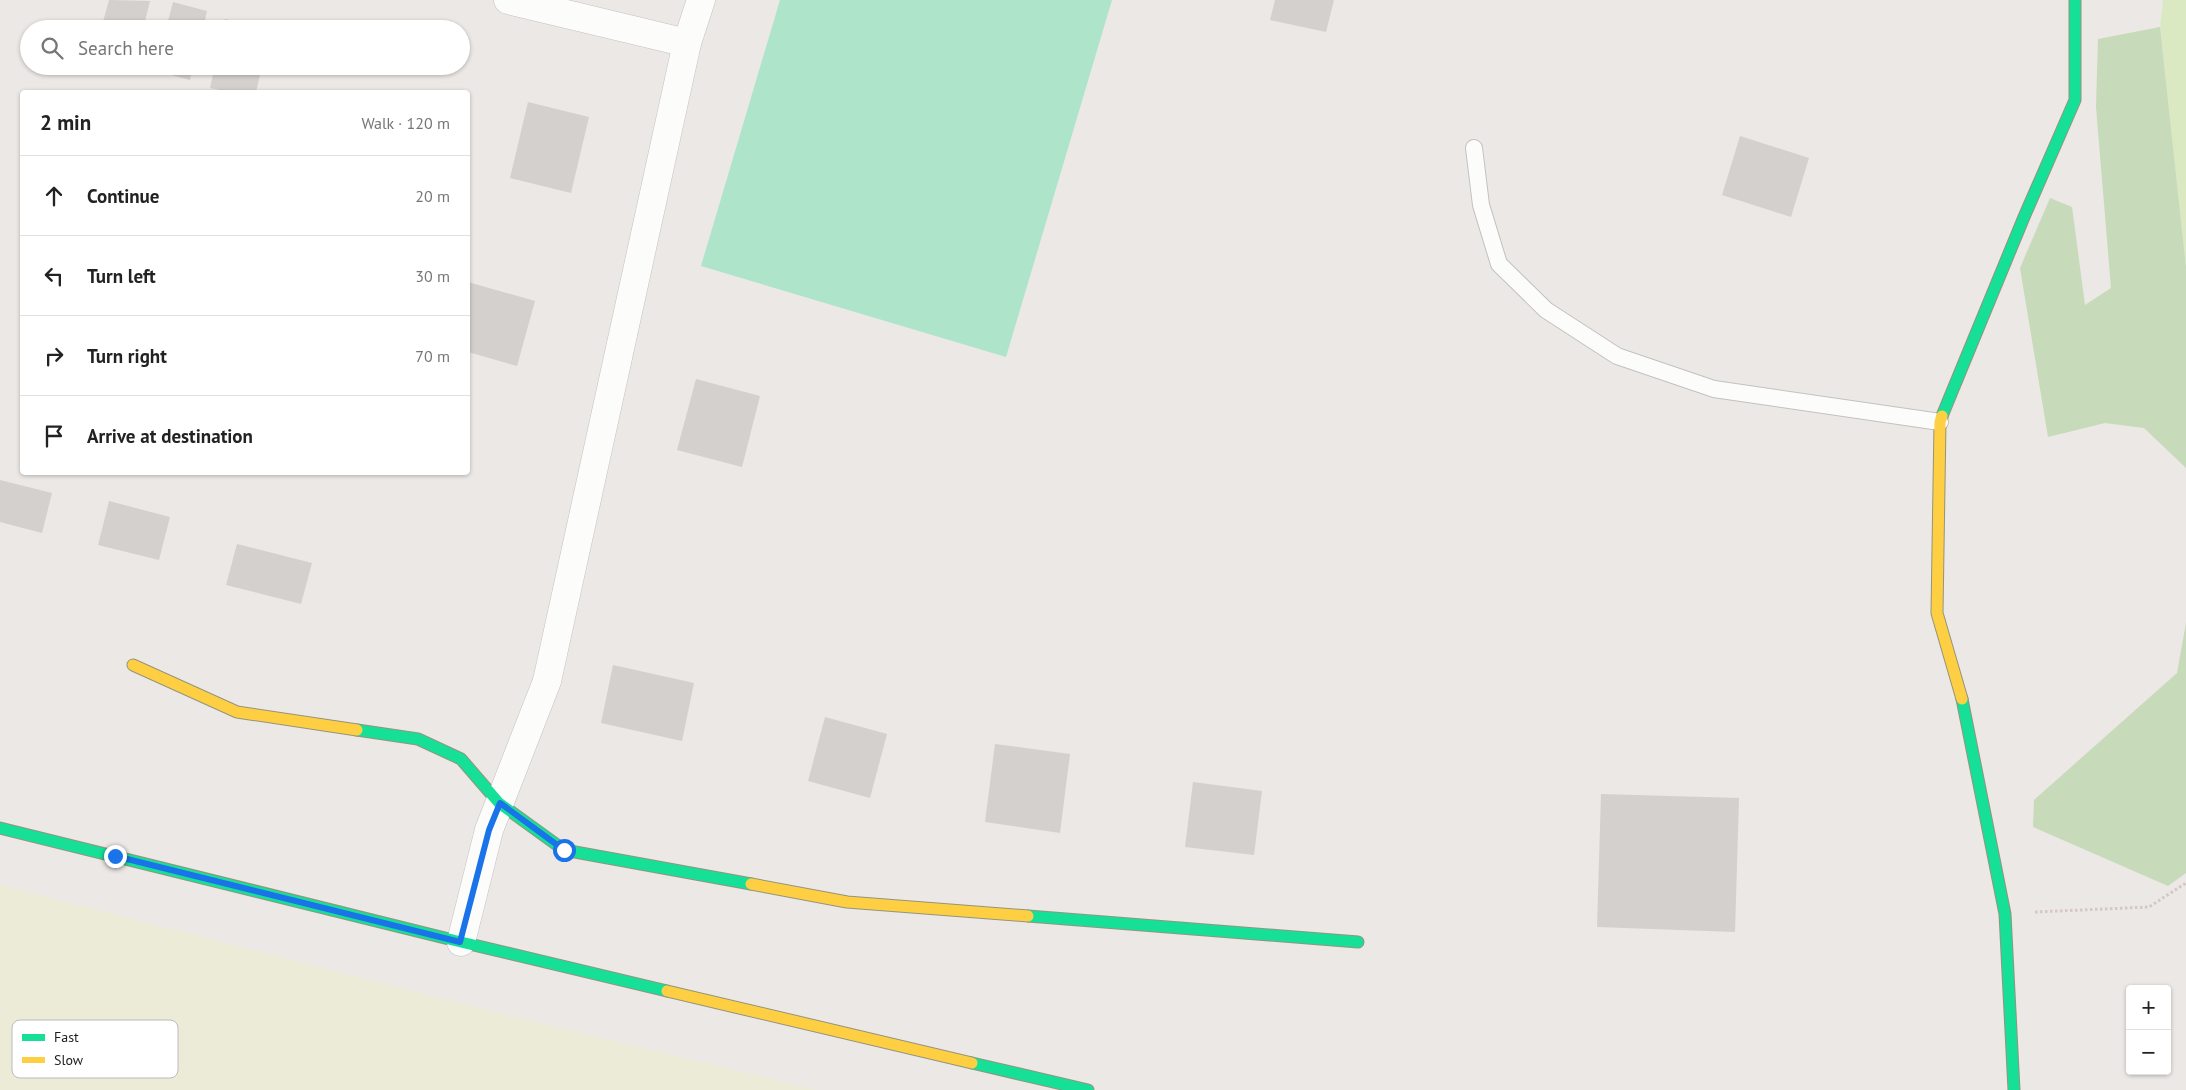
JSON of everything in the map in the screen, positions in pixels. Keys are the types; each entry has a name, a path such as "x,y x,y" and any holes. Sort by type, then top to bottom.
{"street":[{"path":"508,0 687,42"},
{"path":"460,942 489,830 547,681 687,42 700,0"},
{"path":"2014,1090 2005,914 1962,701 1937,612 1940,422 2024,217 2075,100 2076,0"},
{"path":"132,665 237,712 418,739 460,759 500,803 564,850 847,902 1358,942"},
{"path":"0,828 460,942 1088,1090"}],"lane":[{"path":"1474,148 1481,205 1499,264 1546,310 1617,356 1714,388 1940,422"}],"path":[{"path":"2005,914 2149,906 2186,883"}],"green space":[{"path":"780,0 1112,0 1006,357 701,266"},
{"path":"2163,0 2186,0 2186,267 2160,27"},
{"path":"2160,27 2186,267 2186,468 2144,428 2105,423 2048,437 2020,268 2050,198 2072,207 2085,305 2111,288 2096,107 2098,39"},
{"path":"2186,623 2186,873 2168,886 2033,827 2034,800 2177,673"},
{"path":"0,885 507,1015 817,1090 0,1090"}],"building":[{"path":"109,0 150,1 145,20 103,20"},
{"path":"1275,0 1334,0 1326,32 1270,20"},
{"path":"173,2 207,11 205,20 168,20"},
{"path":"171,75 191,75 190,80"},
{"path":"213,75 260,75 256,90 220,90 210,88"},
{"path":"528,102 589,117 571,193 510,178"},
{"path":"1740,136 1809,158 1791,217 1722,195"},
{"path":"470,283 535,301 517,366 470,353"},
{"path":"696,379 760,396 742,467 677,450"},
{"path":"0,480 52,493 42,533 0,522"},
{"path":"109,501 170,517 159,560 98,545"},
{"path":"237,544 312,563 301,604 226,585"},
{"path":"613,665 694,683 682,741 601,723"},
{"path":"825,717 887,734 870,798 808,781"},
{"path":"995,744 1070,754 1060,833 985,822"},
{"path":"1193,782 1262,791 1254,855 1185,847"},
{"path":"1601,794 1739,798 1735,932 1597,927"}],"traffic: fast":[{"path":"1942,416 2024,217 2075,100 2075,0"},
{"path":"1962,699 2005,914 2014,1090"},
{"path":"357,730 418,739 461,759 499,803 564,850 751,884"},
{"path":"0,828 667,991"},
{"path":"1028,916 1358,942"},
{"path":"972,1063 1088,1090"}],"traffic: slow":[{"path":"1942,416 1940,422 1937,613 1962,699"},
{"path":"133,665 237,712 357,730"},
{"path":"751,884 847,902 1028,916"},
{"path":"667,991 972,1063"}],"route":[{"path":"115,856 460,942 489,830 500,803 564,850"}]}
